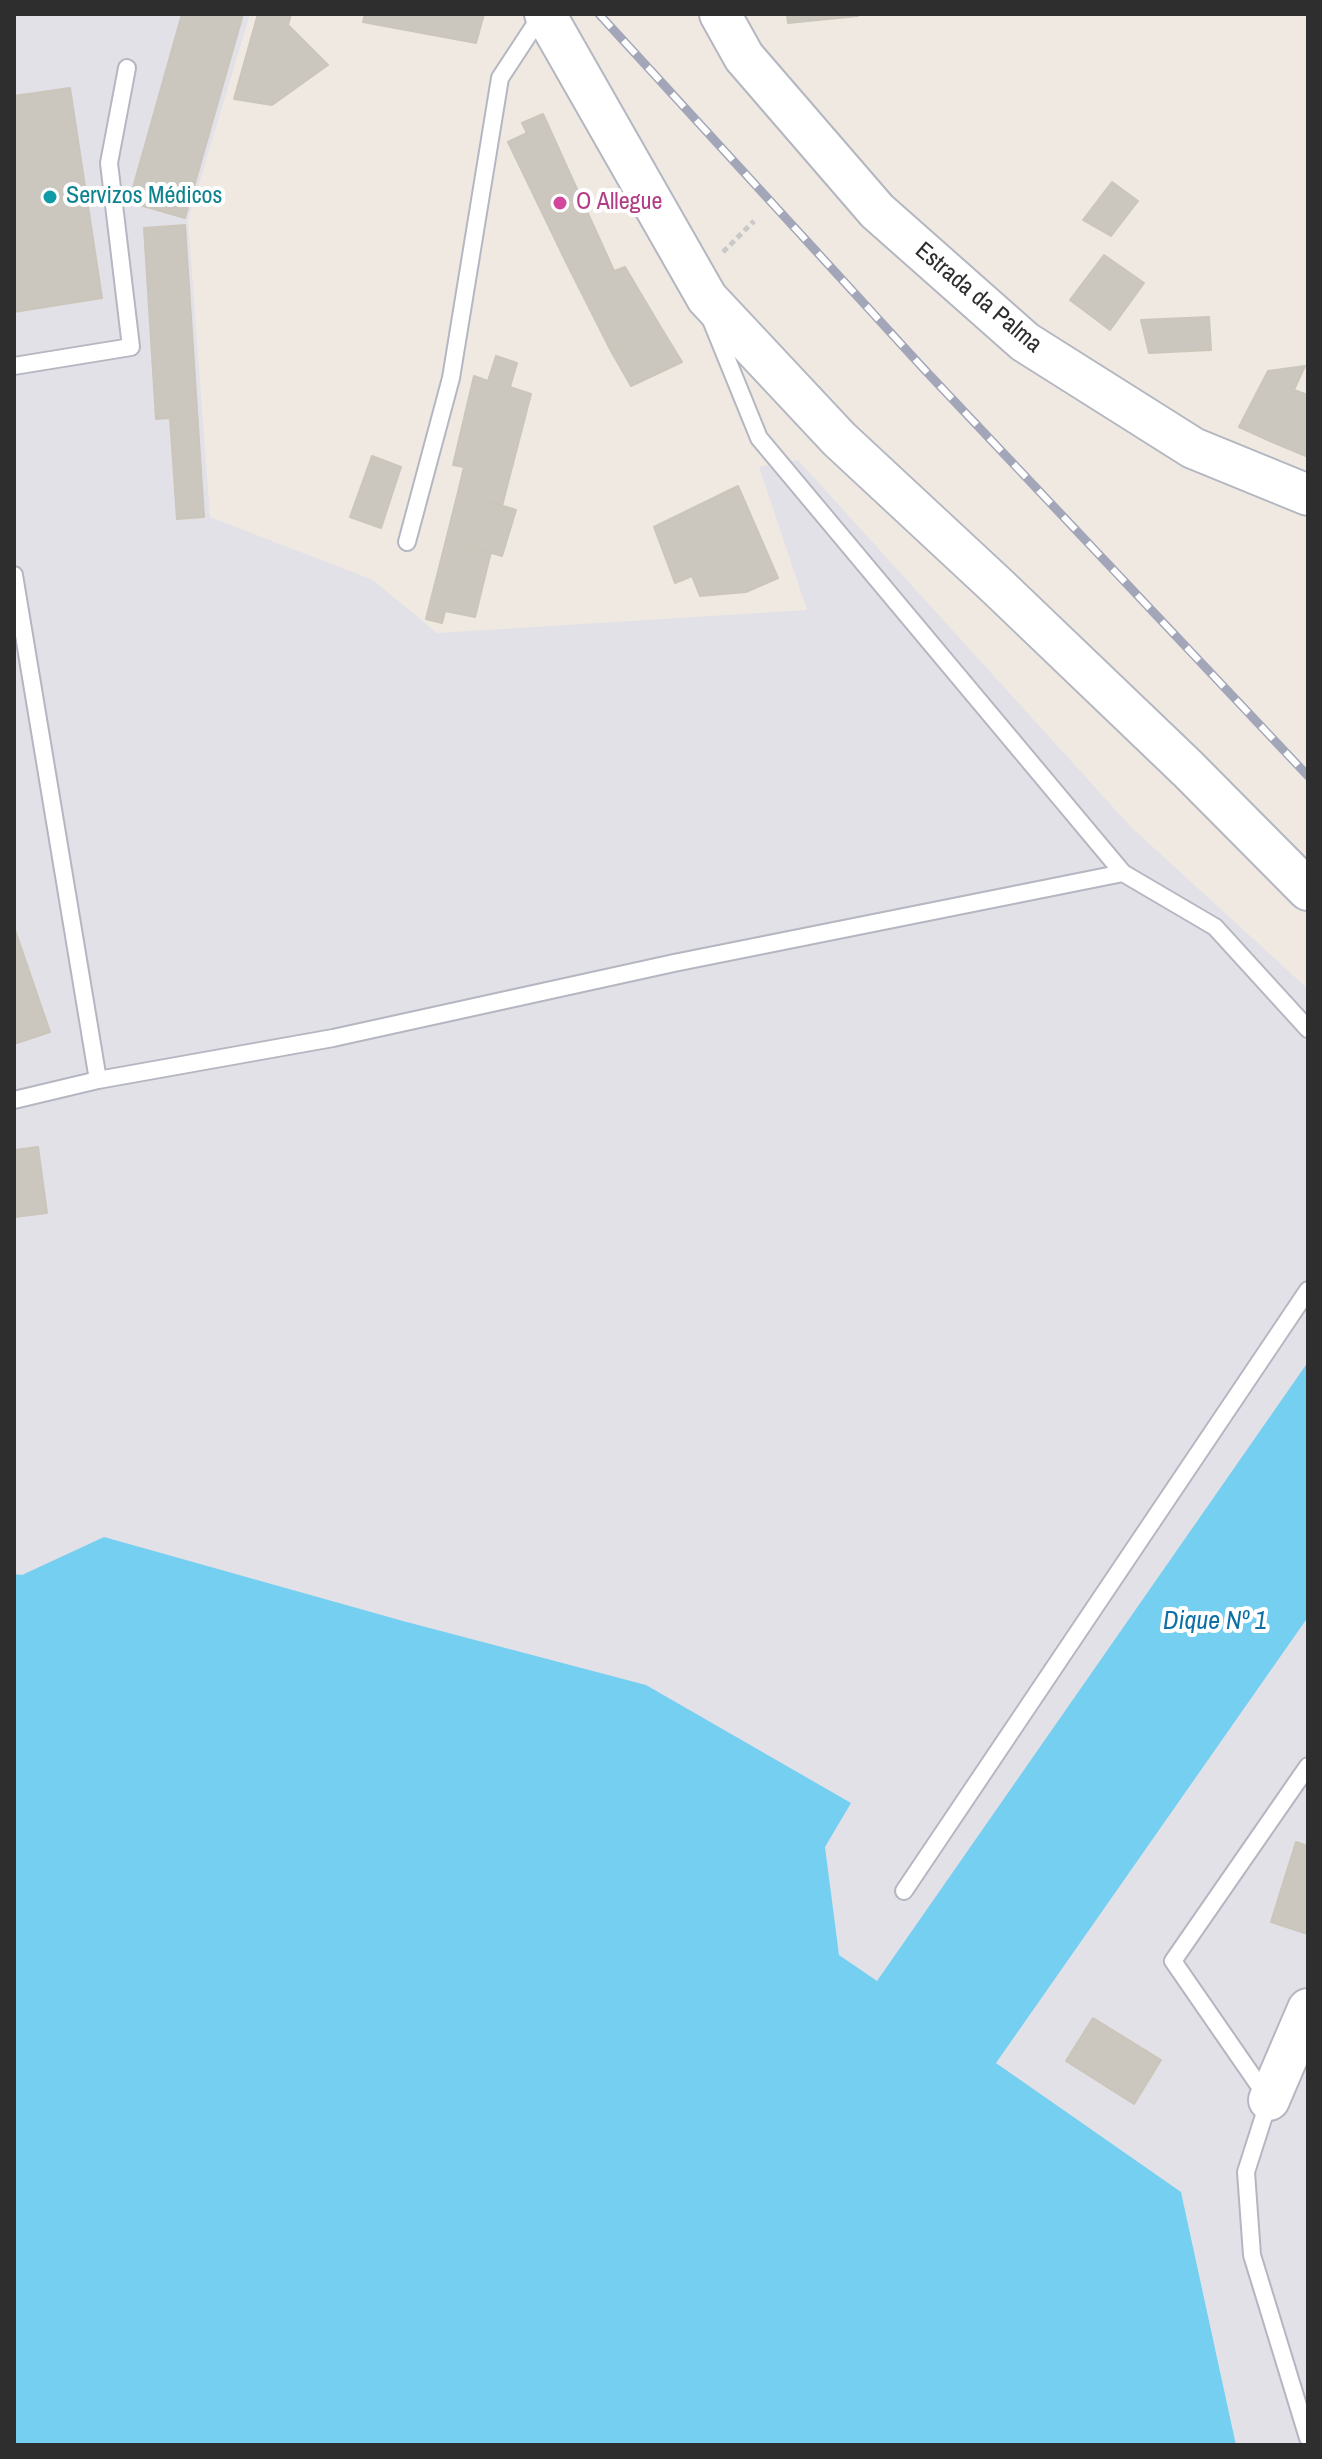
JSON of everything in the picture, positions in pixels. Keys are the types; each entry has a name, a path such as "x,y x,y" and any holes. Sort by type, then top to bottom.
{"street":[{"path":"544,14 707,298 839,439 1188,769 1308,890"},
{"name":"Estrada da Palma","path":"720,14 744,57 877,211 1025,342 1193,448 1308,495"},
{"path":"1269,2100 1308,2009"}],"lane":[{"path":"407,542 451,378 500,78 544,14"},
{"path":"14,366 131,347 109,163 127,68"},
{"path":"695,280 759,438 1123,873 1215,927 1308,1029"},
{"path":"14,575 98,1080"},
{"path":"14,1100 98,1080 333,1038 674,963 1123,873"},
{"path":"904,1891 1308,1290"},
{"path":"1308,1766 1173,1961 1269,2100 1246,2172 1252,2255 1308,2438"}],"shaded area":[{"path":"14,14 250,14 188,220 210,517 373,580 437,633 807,610 759,467 798,460 1131,827 1308,989 1308,2445 1236,2445 1181,2192 22,1575 14,1574"}],"water":[{"name":"Dique Nº 1","path":"1308,1362 1308,1617 996,2063 1181,2192 1236,2445 14,2445 14,1574 22,1575 104,1537 646,1685 851,1803 825,1847 839,1955 877,1981"}],"building":[{"path":"182,14 243,14 185,218 129,202"},
{"path":"258,14 291,14 288,25 328,65 272,105 234,99"},
{"path":"365,14 484,14 476,43 363,22"},
{"path":"787,14 858,14 858,16 788,23"},
{"name":"Servizos Médicos","path":"70,88 102,298 14,312 14,96"},
{"name":"O Allegue","path":"543,114 614,271 567,264 508,142 527,133 522,123"},
{"path":"1112,182 1138,201 1111,236 1083,220"},
{"path":"185,225 204,517 177,519 170,418 156,419 144,228"},
{"path":"1104,255 1144,283 1110,330 1070,300"},
{"path":"567,264 614,271 625,267 660,326 611,351"},
{"path":"1209,317 1211,350 1149,353 1141,320"},
{"path":"660,326 682,362 631,386 611,351"},
{"path":"496,356 517,363 510,387 531,394 502,506 458,492 464,467 453,465 474,376 488,381"},
{"path":"1305,366 1270,441 1239,427 1268,371"},
{"path":"1294,390 1308,395 1308,457 1270,441"},
{"path":"372,456 401,467 381,528 350,517"},
{"path":"738,486 778,578 746,592 700,596 692,576 675,583 654,527"},
{"path":"458,492 516,510 502,556 446,540"},
{"path":"446,540 491,552 475,617 445,611 442,623 426,619"},
{"path":"14,927 50,1032 14,1044"},
{"path":"38,1147 47,1213 14,1217 14,1150"},
{"path":"1296,1842 1308,1846 1308,1934 1271,1922"},
{"path":"1093,2018 1161,2060 1134,2104 1066,2061"}],"railway":[{"path":"599,14 923,368 1308,776"}],"place":[{"name":"Servizos Médicos","path":"50,197"},
{"name":"O Allegue","path":"560,203"}]}
